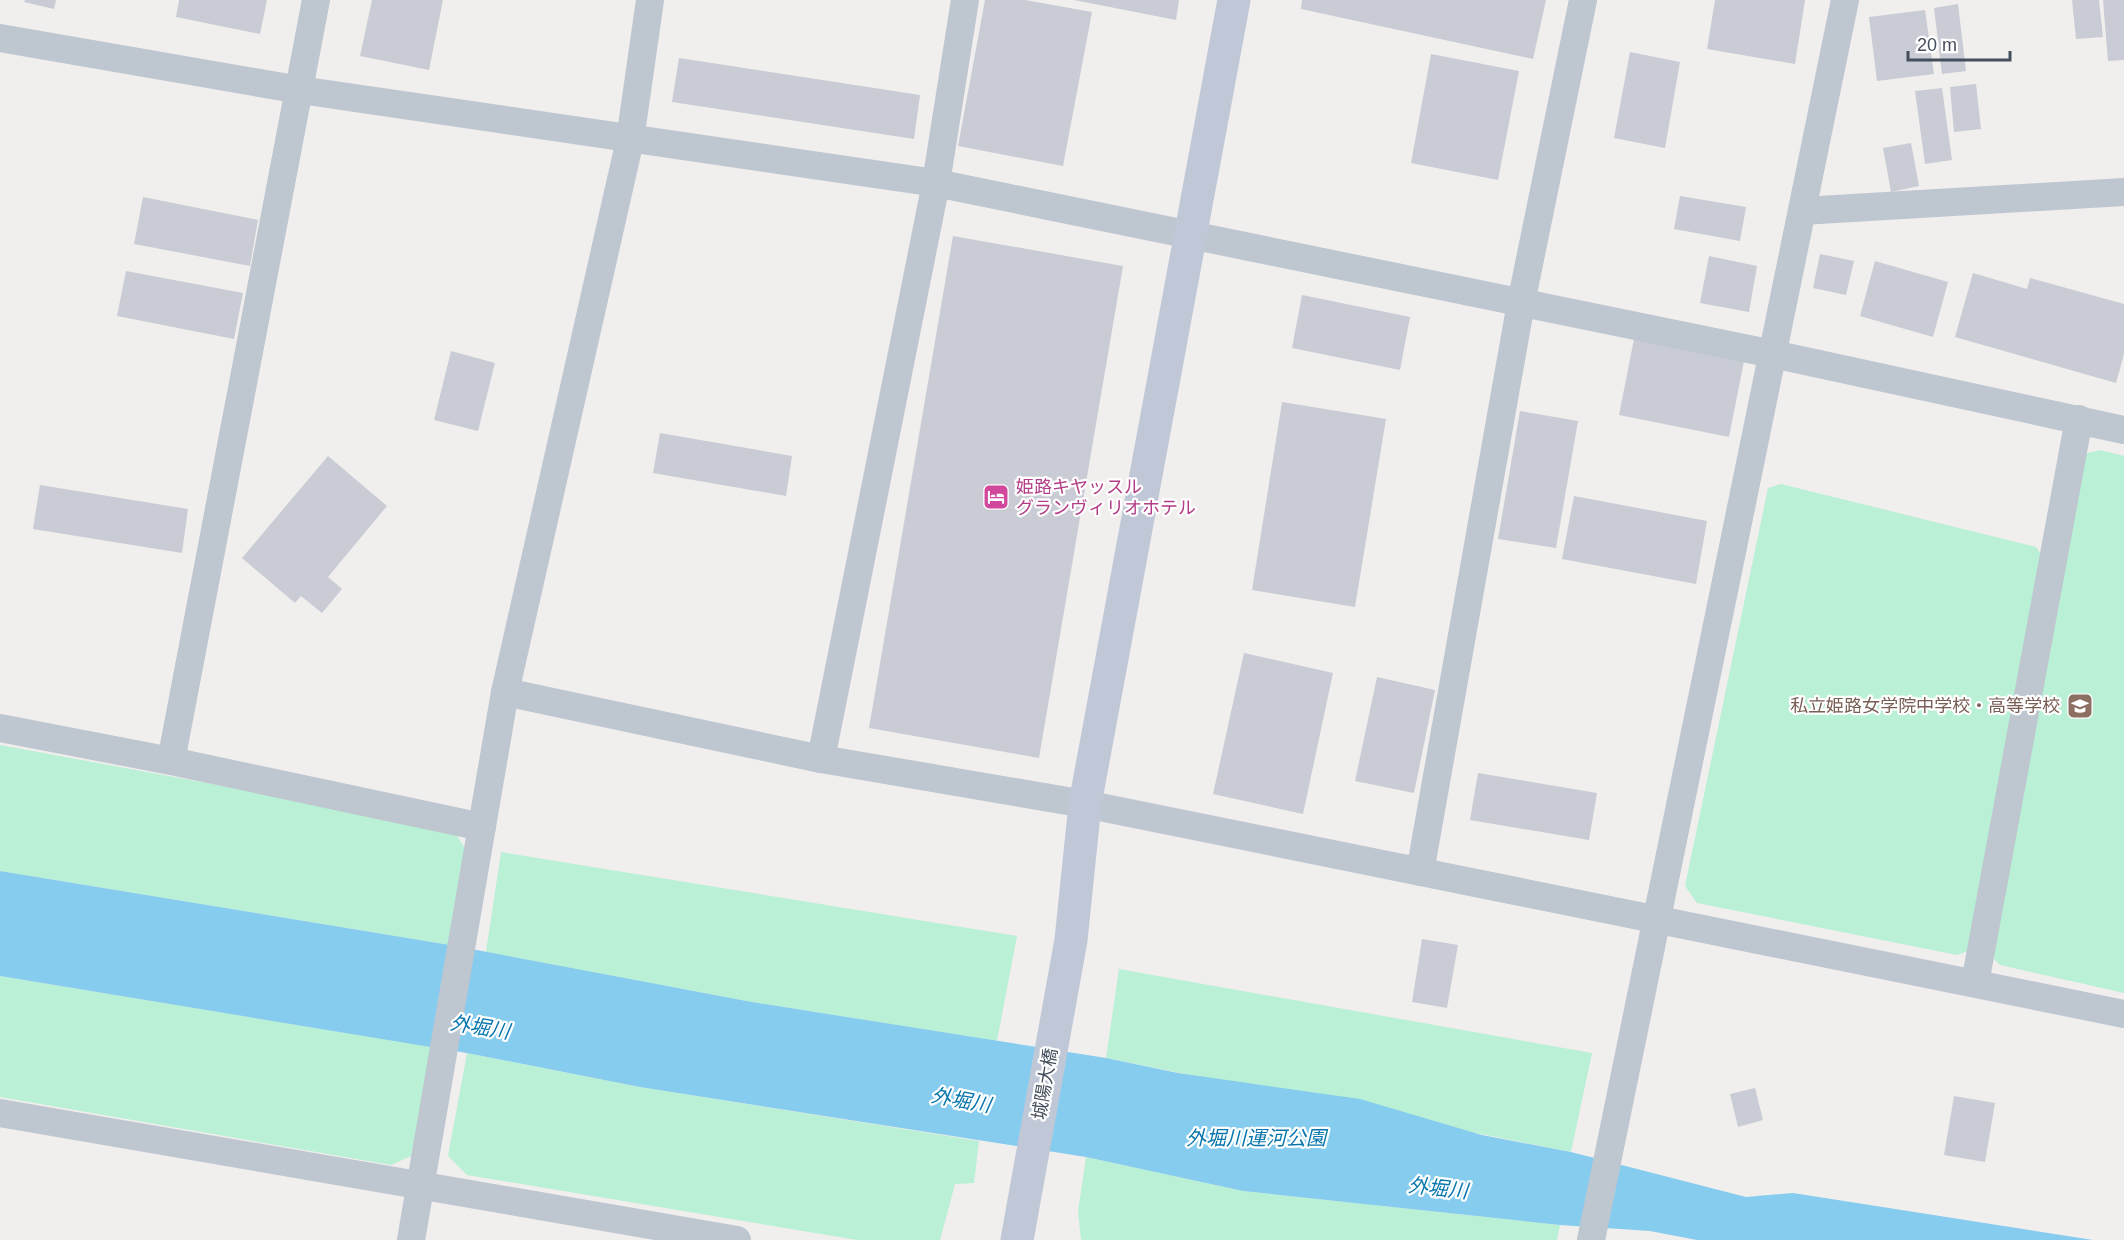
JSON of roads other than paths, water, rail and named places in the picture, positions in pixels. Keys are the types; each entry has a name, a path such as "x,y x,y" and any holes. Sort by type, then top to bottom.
{"street":[{"path":"171,761 316,0"},
{"path":"411,1240 505,692 630,140 650,0"},
{"path":"821,759 936,183 965,0"},
{"name":"城陽大橋","path":"1017,1234 1071,940 1085,804 1234,0"},
{"path":"1420,872 1521,303 1583,0"},
{"path":"1592,1240 1655,920 1845,0"},
{"path":"0,38 300,90 936,183 1773,354 2124,430"},
{"path":"1802,211 2124,192"},
{"path":"1975,983 2079,420"},
{"path":"505,692 821,759 1085,804 2124,1014"},
{"path":"0,728 171,761 482,827"},
{"path":"0,1113 737,1240"}],"water":[{"name":"外堀川運河公園","path":"0,871 450,945 752,1002 1106,1058 1178,1073 1360,1099 1482,1135 1571,1152 1746,1197 1793,1193 2093,1240 1697,1240 1650,1231 1560,1225 1243,1191 1086,1157 640,1087 467,1053 0,976"}],"place":[{"name":"姫路キヤッスル グランヴィリオホテル","path":"996,497"},
{"name":"私立姫路女学院中学校・高等学校","path":"2080,706"}],"water label":[{"name":"外堀川","path":"480,1027"},
{"name":"外堀川","path":"961,1100"},
{"name":"外堀川","path":"1438,1188"}]}
